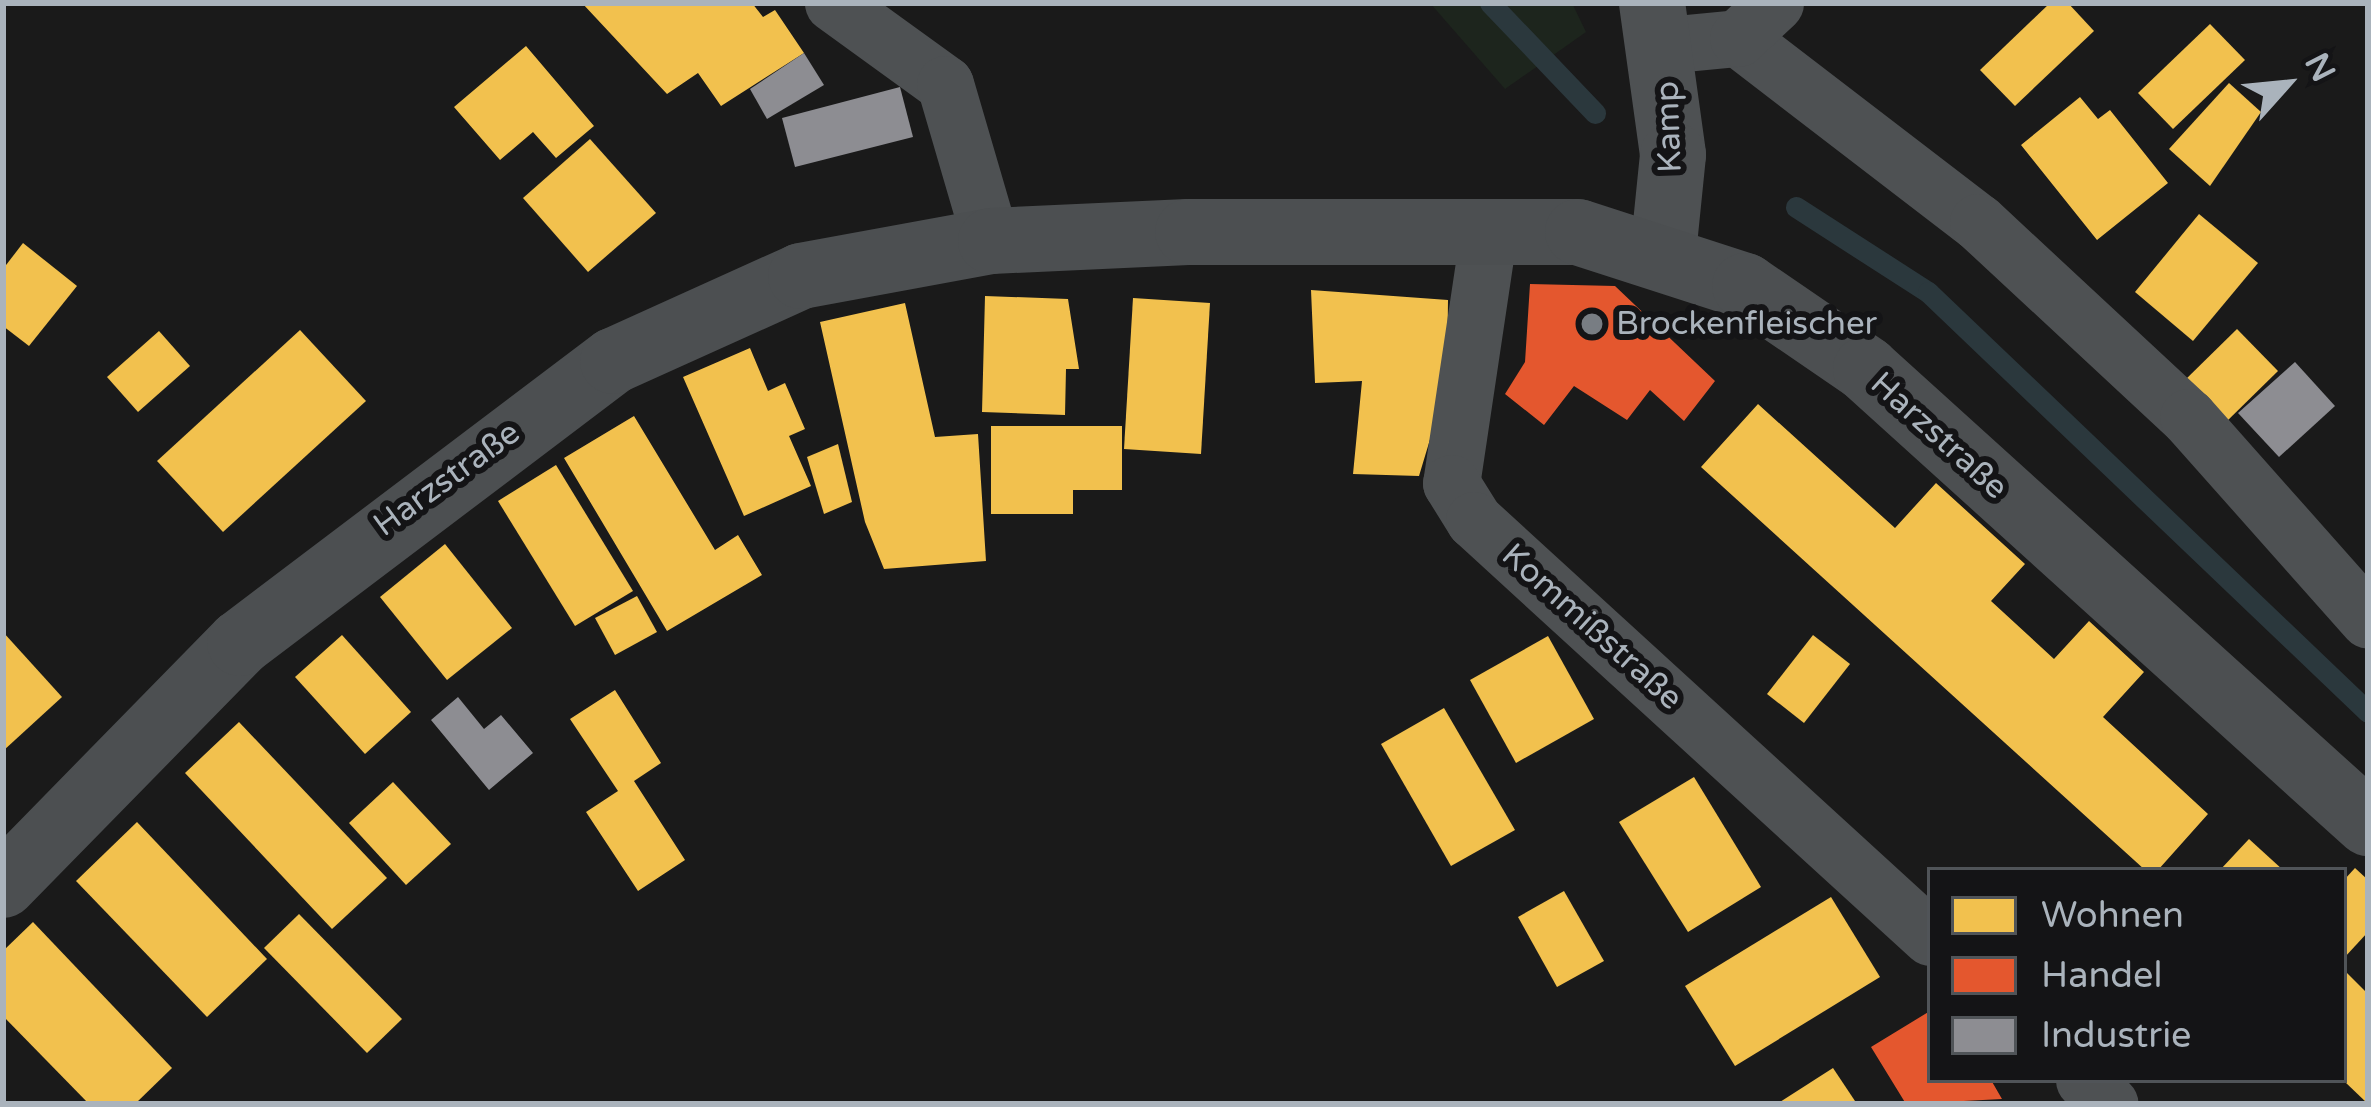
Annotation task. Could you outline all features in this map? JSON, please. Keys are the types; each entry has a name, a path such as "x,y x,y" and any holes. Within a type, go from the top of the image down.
{"main road":[{"name":"Harzstraße","path":"3,885 240,643 614,361 801,276 991,241 1578,232 1663,254 1745,286 1866,369 2368,823"}],"street":[{"path":"833,3 945,84 991,241"},
{"path":"1659,24 1757,21 2188,417 2368,620"},
{"name":"Kamp","path":"1659,24 1673,155 1663,254"},
{"name":"Kommißstraße","path":"1489,230 1451,483 1474,520 1927,934"},
{"path":"2087,1083 2110,1104"}],"shaded area":[{"path":"1430,3 1572,3 1586,32 1505,89"}],"building: Wohnen":[{"path":"582,3 752,3 763,17 775,10 804,53 721,106 698,73 667,94"},
{"path":"2050,3 2068,3 2094,31 2015,106 1980,70"},
{"path":"2210,24 2245,60 2173,129 2138,93"},
{"path":"526,46 594,126 556,158 533,132 500,160 454,107"},
{"path":"2229,83 2261,112 2210,186 2169,149"},
{"path":"2080,97 2098,119 2110,110 2168,183 2097,240 2021,145"},
{"path":"590,139 656,213 588,272 523,198"},
{"path":"2199,214 2258,263 2193,341 2135,292"},
{"path":"23,243 77,286 29,346 3,326 3,269"},
{"path":"1311,290 1448,300 1447,383 1419,476 1353,474 1362,381 1315,383"},
{"path":"985,296 1068,299 1079,369 1066,369 1065,415 982,412"},
{"path":"1133,298 1210,303 1201,454 1124,449"},
{"path":"905,303 935,437 978,434 986,561 884,569 865,522 820,322"},
{"path":"2237,329 2278,371 2224,424 2183,382"},
{"path":"300,330 366,401 223,532 157,461"},
{"path":"159,331 190,366 138,412 107,377"},
{"path":"750,348 768,391 785,383 805,429 789,436 811,486 744,516 683,377"},
{"path":"1758,404 1895,528 1936,483 2025,564 1991,601 2054,659 2089,621 2144,672 2103,717 2208,814 2161,867 2142,867 1701,467"},
{"path":"634,416 715,550 738,535 762,575 667,631 564,458"},
{"path":"991,426 1122,426 1122,490 1073,490 1073,514 991,514"},
{"path":"838,444 852,502 824,514 807,457"},
{"path":"556,465 633,591 575,626 498,501"},
{"path":"445,544 512,628 447,680 380,597"},
{"path":"637,596 657,632 615,655 595,618"},
{"path":"3,632 62,697 3,751"},
{"path":"342,635 411,712 365,754 295,677"},
{"path":"1813,635 1850,664 1804,723 1767,694"},
{"path":"1548,636 1594,719 1516,763 1470,680"},
{"path":"615,690 661,763 634,781 685,860 638,891 586,812 618,791 570,719"},
{"path":"1444,708 1515,830 1451,866 1381,744"},
{"path":"239,722 387,878 332,929 185,773"},
{"path":"1694,777 1761,887 1688,932 1619,822"},
{"path":"393,782 451,844 406,885 349,823"},
{"path":"137,822 267,959 207,1017 76,881"},
{"path":"2249,839 2280,867 2223,867"},
{"path":"2355,868 2368,880 2368,932 2347,955 2347,877"},
{"path":"1564,891 1604,961 1557,987 1518,917"},
{"path":"1831,897 1880,977 1735,1066 1685,986"},
{"path":"299,914 402,1019 367,1053 264,948"},
{"path":"33,922 172,1068 135,1104 89,1104 3,1016 3,951"},
{"path":"2347,973 2368,994 2368,1104 2346,1083"},
{"path":"1833,1068 1857,1104 1777,1104"}],"building: Handel":[{"name":"Brockenfleischer","path":"1530,284 1615,286 1715,381 1684,421 1650,390 1627,420 1574,386 1544,425 1505,394 1525,362"},
{"path":"1927,1013 1927,1083 1993,1083 2002,1099 1906,1104 1871,1047"}],"building: Industrie":[{"path":"804,53 824,85 767,119 750,89"},
{"path":"900,87 913,137 795,167 782,118"},
{"path":"2295,362 2335,406 2279,457 2238,413"},
{"path":"458,697 484,729 501,715 533,753 489,790 431,720"}],"waterway":[{"path":"1490,3 1595,113"},
{"path":"1796,207 1928,292 2368,712"}],"place":[{"name":"Brockenfleischer","path":"1592,324"}]}
